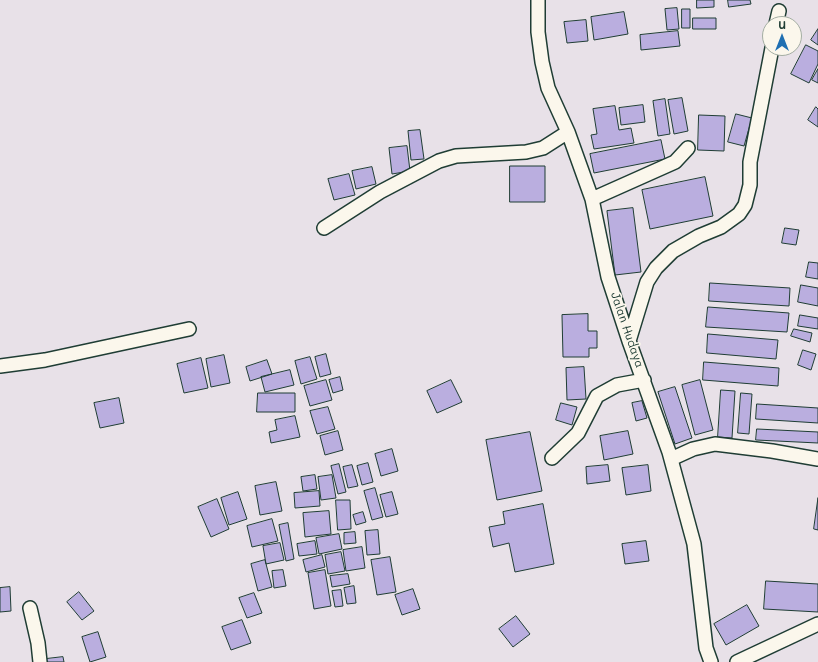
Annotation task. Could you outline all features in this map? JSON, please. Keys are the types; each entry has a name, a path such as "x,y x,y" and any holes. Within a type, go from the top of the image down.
{"street":[{"name":"Jalan Hudaya","path":"538,0 538,32 542,62 548,88 568,132 592,199 608,276 629,341 671,459 694,544 706,648 711,662"},
{"path":"778,16 779,11"},
{"path":"629,341 647,282 656,268 673,251 699,236 721,227 739,214 745,205 750,185 750,162 770,56"},
{"path":"324,228 380,192 439,161 456,156 526,152 543,148 568,132"},
{"path":"592,199 675,162 688,148"},
{"path":"0,366 45,360 190,329"},
{"path":"552,458 578,433 596,396 617,385 644,380"},
{"path":"671,459 693,449 715,444 772,451 818,459"},
{"path":"30,608 38,643 40,662"},
{"path":"737,662 818,624"}],"building":[{"path":"697,0 714,0 714,7 697,8"},
{"path":"728,0 750,0 751,4 729,7"},
{"path":"677,8 679,29 667,30 665,9"},
{"path":"682,9 690,9 690,28 682,28"},
{"path":"624,12 628,34 594,40 591,17"},
{"path":"693,18 716,18 716,29 693,29"},
{"path":"586,20 588,41 567,43 564,22"},
{"path":"818,29 818,45 811,40"},
{"path":"678,31 680,46 641,50 640,35"},
{"path":"806,45 818,51 818,64 809,83 791,74 800,56 802,56"},
{"path":"818,69 818,83 812,80"},
{"path":"682,98 688,131 674,134 668,100"},
{"path":"665,99 670,134 658,136 653,101"},
{"path":"643,105 645,122 621,125 619,108"},
{"path":"615,106 619,130 631,128 634,143 594,149 591,135 597,134 593,109"},
{"path":"816,107 818,109 818,127 808,120"},
{"path":"736,114 752,118 744,146 728,142"},
{"path":"699,115 725,116 724,151 698,150"},
{"path":"420,130 424,159 411,160 408,131"},
{"path":"661,140 665,159 594,173 590,154"},
{"path":"407,146 410,171 392,174 389,148"},
{"path":"510,166 545,166 545,202 510,202"},
{"path":"372,167 376,184 356,189 352,171"},
{"path":"349,174 355,195 334,200 328,179"},
{"path":"705,177 713,216 650,229 642,190"},
{"path":"633,208 641,272 615,275 607,211"},
{"path":"785,228 799,230 796,245 782,243"},
{"path":"809,262 818,263 818,279 806,277"},
{"path":"710,283 790,288 789,306 709,301"},
{"path":"801,285 818,288 818,306 798,302"},
{"path":"708,307 789,313 787,332 706,327"},
{"path":"588,314 588,331 597,331 597,348 589,348 589,357 563,357 562,315"},
{"path":"800,315 818,318 818,329 798,326"},
{"path":"794,329 812,333 810,342 791,336"},
{"path":"708,334 778,340 776,359 707,353"},
{"path":"803,350 816,354 811,370 798,365"},
{"path":"326,354 331,374 320,377 315,357"},
{"path":"224,355 230,383 211,387 206,359"},
{"path":"310,357 317,379 301,384 295,361"},
{"path":"201,358 208,388 184,393 177,364"},
{"path":"267,360 272,374 250,381 246,367"},
{"path":"704,362 779,368 778,386 703,380"},
{"path":"584,367 586,399 567,400 566,368"},
{"path":"290,370 294,385 265,392 261,377"},
{"path":"340,377 343,390 333,393 329,380"},
{"path":"326,380 332,400 310,406 304,386"},
{"path":"451,380 462,402 437,413 427,391"},
{"path":"700,380 713,430 695,435 682,385"},
{"path":"675,387 692,438 675,444 658,392"},
{"path":"721,390 735,391 732,438 718,437"},
{"path":"258,393 295,393 295,412 257,412"},
{"path":"741,393 752,394 749,434 738,433"},
{"path":"119,398 124,423 100,428 94,403"},
{"path":"642,401 647,418 636,421 632,403"},
{"path":"561,403 577,407 572,425 556,420"},
{"path":"757,404 818,408 818,423 756,419"},
{"path":"328,407 335,429 317,434 310,411"},
{"path":"295,416 300,437 271,443 269,432 277,430 275,420"},
{"path":"757,429 818,432 818,443 756,440"},
{"path":"338,431 343,450 325,455 320,436"},
{"path":"628,431 633,454 604,460 600,436"},
{"path":"530,432 542,491 497,500 486,440"},
{"path":"392,449 398,471 381,476 375,454"},
{"path":"368,463 373,482 362,485 357,466"},
{"path":"339,464 346,492 338,494 331,466"},
{"path":"352,465 358,486 348,488 343,467"},
{"path":"608,465 610,481 587,484 586,467"},
{"path":"648,465 651,491 626,495 622,468"},
{"path":"315,475 317,489 303,491 301,477"},
{"path":"332,475 336,498 321,500 318,477"},
{"path":"276,482 282,511 260,515 255,486"},
{"path":"375,488 383,517 372,520 364,491"},
{"path":"319,491 320,506 295,508 294,493"},
{"path":"238,492 247,519 229,525 221,498"},
{"path":"392,492 398,514 386,517 380,495"},
{"path":"818,498 818,530 814,529"},
{"path":"217,499 229,529 211,537 198,507"},
{"path":"336,500 350,500 351,529 338,530"},
{"path":"543,504 554,564 515,572 509,543 493,547 489,527 505,524 503,512"},
{"path":"329,511 331,534 305,537 303,513"},
{"path":"363,512 366,522 356,525 353,515"},
{"path":"272,519 278,541 252,547 247,526"},
{"path":"288,523 294,559 286,561 279,525"},
{"path":"378,530 380,554 367,555 365,531"},
{"path":"355,532 356,543 344,544 344,533"},
{"path":"339,534 342,549 319,554 316,538"},
{"path":"315,541 317,554 299,556 297,544"},
{"path":"646,541 649,561 625,564 622,544"},
{"path":"280,543 284,560 266,564 263,546"},
{"path":"362,547 365,568 346,571 343,550"},
{"path":"341,552 345,571 328,574 325,555"},
{"path":"322,555 325,567 306,572 303,560"},
{"path":"390,557 396,592 377,595 371,560"},
{"path":"265,560 272,587 258,591 251,564"},
{"path":"283,570 286,586 274,588 272,571"},
{"path":"325,570 331,606 314,609 308,573"},
{"path":"348,574 350,584 332,587 330,576"},
{"path":"766,581 818,584 818,612 764,609"},
{"path":"354,586 356,603 347,604 344,588"},
{"path":"10,587 11,611 0,612 0,588"},
{"path":"413,589 420,609 402,615 395,595"},
{"path":"341,590 343,606 335,607 332,591"},
{"path":"79,592 94,611 82,620 67,602"},
{"path":"254,593 262,613 247,618 239,598"},
{"path":"747,605 759,626 726,645 714,624"},
{"path":"516,616 530,634 513,647 499,629"},
{"path":"242,620 251,643 231,650 222,627"},
{"path":"98,632 106,657 90,662 82,637"},
{"path":"63,657 64,662 46,662 46,659"}]}
